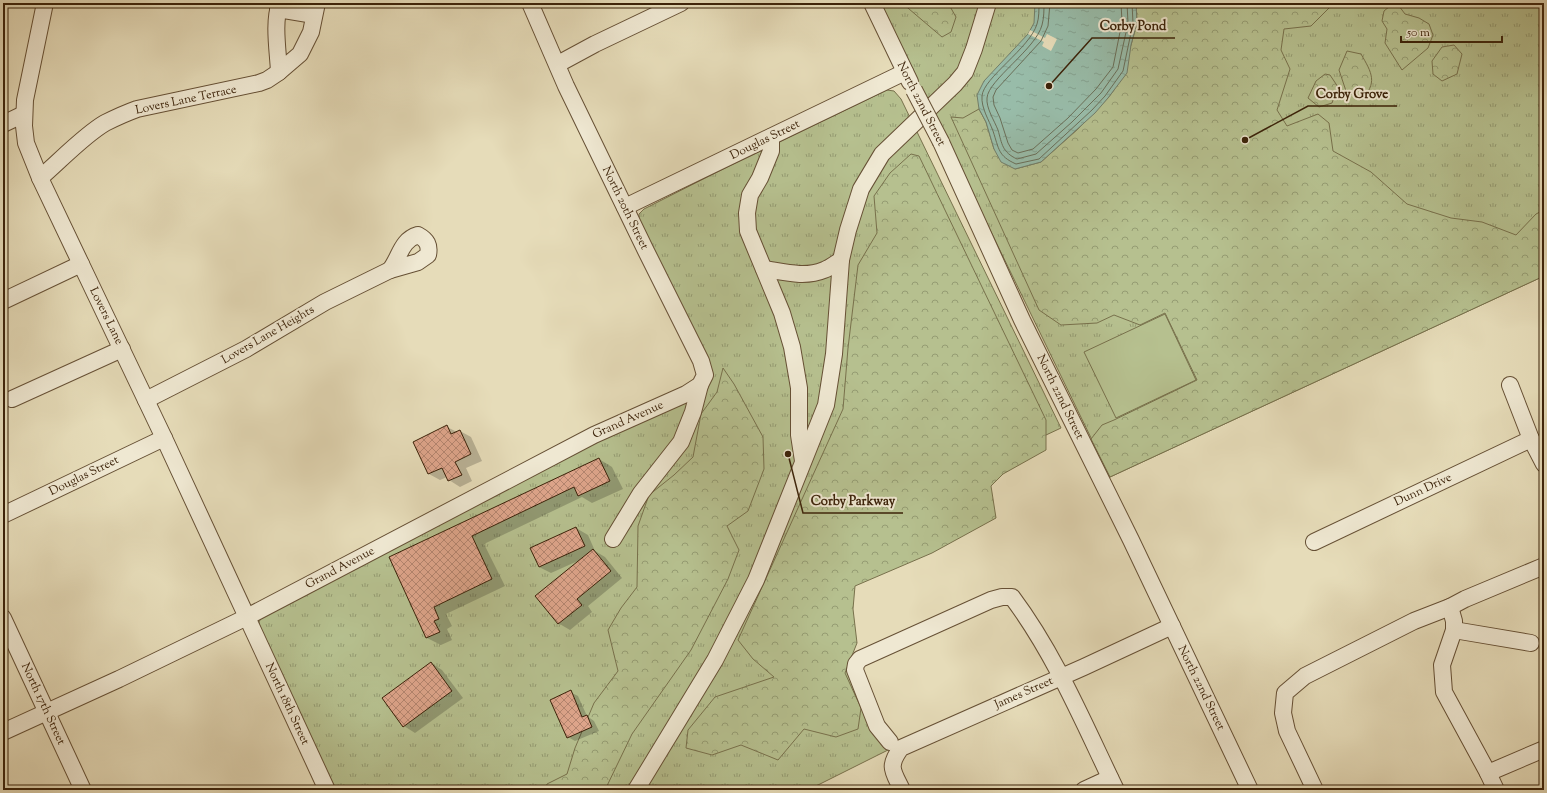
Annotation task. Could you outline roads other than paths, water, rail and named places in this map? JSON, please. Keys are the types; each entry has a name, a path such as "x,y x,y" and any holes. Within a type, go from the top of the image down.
{"street":[{"name":"Lovers Lane","path":"46,3 29,81 24,114 26,143 40,178 164,438 247,617"},
{"name":"North 20th Street","path":"530,3 558,64 566,86 701,361 705,375 700,385 693,412 681,442 641,493 614,539"},
{"path":"558,64 595,44 681,3"},
{"name":"North 22nd Street","path":"872,3 941,142 1022,320 1172,626 1250,790"},
{"path":"636,790 715,660 753,586 826,405 834,354 841,260 848,230 861,189 882,154 955,84 965,72 974,49 988,3"},
{"name":"Lovers Lane Terrace","path":"40,178 93,132 122,115 137,109 268,80 279,72 300,54 310,32 316,9 279,6 276,22 279,72"},
{"name":"Douglas Street","path":"625,207 905,72"},
{"path":"3,124 24,114"},
{"path":"771,137 771,151 760,178 750,195 747,213 748,231 782,314 792,347 799,388 800,435 804,462"},
{"path":"764,268 791,274 809,274 824,270 841,260"},
{"path":"3,301 81,264"},
{"name":"Lovers Lane Heights","path":"146,400 246,350 325,302 390,270"},
{"path":"12,399 122,349"},
{"name":"Grand Avenue","path":"3,732 247,617 594,435 686,394 700,385"},
{"path":"1510,385 1531,439 1544,464"},
{"name":"Douglas Street","path":"3,515 164,438"},
{"name":"Dunn Drive","path":"1314,542 1531,439"},
{"path":"1315,790 1287,731 1283,713 1285,693 1305,676 1414,621 1450,607 1465,598 1544,566"},
{"path":"890,742 877,726 855,670 856,664 860,659 991,600 1002,597 1012,597 1039,635 1061,676 1113,784 1084,790"},
{"path":"1450,607 1454,621 1454,630 1442,665 1444,692 1496,790"},
{"name":"North 18th Street","path":"247,617 327,790"},
{"name":"North 17th Street","path":"3,618 83,790"},
{"name":"James Street","path":"902,790 892,765 893,759 901,748 1172,626"},
{"path":"1454,630 1531,643"},
{"path":"1488,773 1544,749"}],"water":[{"path":"1035,3 1136,3 1137,23 1131,45 1127,73 1108,98 1095,113 1041,162 1015,169 1001,162 994,149 986,122 979,109 977,95 984,81 1028,34 1034,23"}],"place":[{"name":"Corby Pond","path":"1049,86"},
{"name":"Corby Grove","path":"1245,140"},
{"name":"Corby Parkway","path":"788,454"}]}
